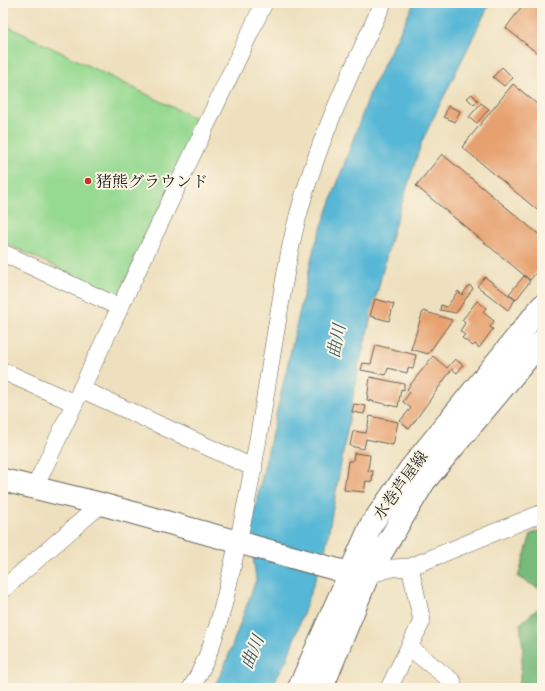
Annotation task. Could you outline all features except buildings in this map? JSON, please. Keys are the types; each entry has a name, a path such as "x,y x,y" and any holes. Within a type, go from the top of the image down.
{"main road":[{"name":"水巻芦屋線","path":"298,688 371,525 410,469 542,306"},
{"name":"水巻芦屋線","path":"322,688 349,572 541,346"},
{"path":"3,480 34,489 101,504 349,572"}],"street":[{"path":"34,489 264,3"},
{"path":"191,688 208,651 242,543 289,253 310,174 341,94 383,3"},
{"path":"3,253 119,308"},
{"path":"520,333 541,346"},
{"path":"3,371 78,396 254,468"},
{"path":"3,589 101,504"},
{"path":"349,572 410,566 542,513"},
{"path":"390,688 422,621 410,566"},
{"path":"410,648 453,682"}],"green space":[{"name":"猪熊グラウンド","path":"3,24 201,121 118,296 3,242"},
{"path":"542,530 542,590 518,577 531,534"},
{"path":"542,605 542,688 519,688 523,648 520,624"}],"water":[{"name":"曲川","path":"414,3 490,3 422,141 392,234 359,365 325,552 287,659 271,688 213,688 224,668 256,580 250,530 314,248 371,90"}],"place":[{"name":"猪熊グラウンド","path":"88,181"}]}
